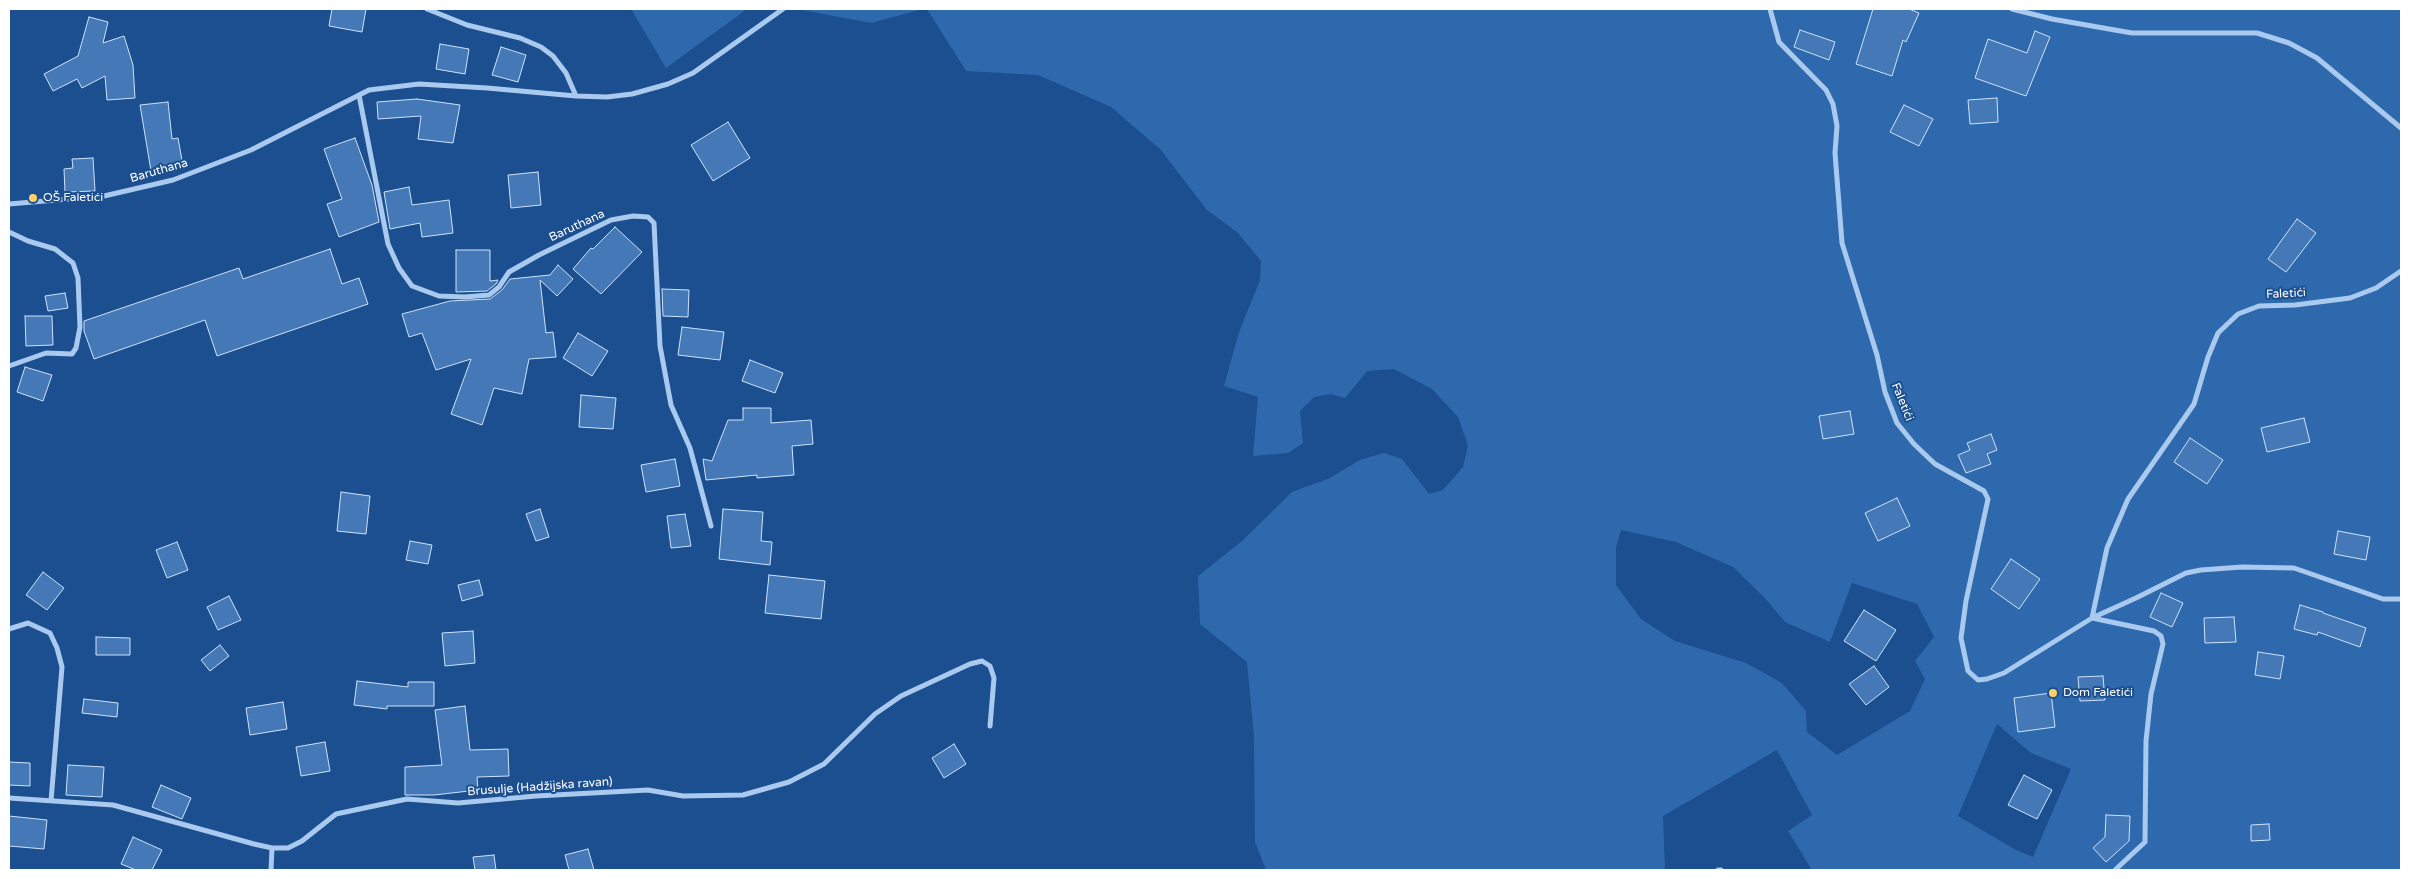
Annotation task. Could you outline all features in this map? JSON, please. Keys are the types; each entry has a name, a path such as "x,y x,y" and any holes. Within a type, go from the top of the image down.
{"street":[{"path":"428,9 468,25 520,38 541,47 554,56 566,73 576,96"},
{"name":"Baruthana","path":"9,204 104,196 173,180 251,150 368,90 419,84 576,96 608,97 632,94 668,84 693,72 783,9"},
{"name":"Faletići","path":"1770,9 1779,42 1826,90 1833,104 1838,126 1835,153 1842,243 1877,355 1885,392 1897,423 1914,444 1935,464 1984,491 1988,499 1966,601 1961,638 1968,672 1978,680 2004,673 2092,618 2186,573 2242,567 2294,568 2383,599 2401,599"},
{"path":"2012,9 2052,20 2132,33 2256,33 2289,43 2316,58 2401,128"},
{"name":"Baruthana","path":"359,95 388,244 399,268 412,286 439,296 465,297 490,295 499,287 509,272 539,255 611,220 633,216 648,217 654,223 660,346 671,405 690,448 712,526"},
{"path":"9,232 28,241 55,249 73,263 78,278 80,327 76,348 72,354 46,353 9,366"},
{"name":"Faletići","path":"2092,618 2107,548 2125,507 2194,404 2208,357 2218,333 2238,314 2259,306 2295,305 2350,298 2376,288 2401,271"},
{"path":"2092,618 2154,631 2161,636 2163,644 2151,694 2146,741 2145,842 2115,870"},
{"path":"9,629 28,623 50,633 62,666 51,801"},
{"name":"Brusulje (Hadžijska ravan)","path":"9,798 113,805 272,848 288,848 302,841 336,814 407,799 458,803 630,790 648,790 683,796 743,795 789,782 824,764 875,714 901,696 970,664 982,661 990,666 994,678 990,726"},
{"path":"271,870 272,848"}],"shaded area":[{"path":"631,9 747,9 666,68"},
{"path":"797,9 923,9 871,23"},
{"path":"927,9 2401,9 2401,870 1812,870 1788,831 1812,815 1777,750 1663,816 1665,870 1266,870 1255,842 1254,736 1247,662 1200,624 1198,576 1242,541 1292,492 1328,479 1360,460 1384,453 1402,459 1429,494 1443,490 1463,467 1468,445 1458,417 1432,389 1394,369 1367,371 1345,398 1331,394 1314,397 1300,411 1303,443 1288,453 1253,456 1258,397 1224,386 1239,332 1260,280 1261,261 1237,232 1207,210 1160,149 1111,107 1038,75 966,71","holes":["1621,530 1676,542 1733,567 1764,597 1785,622 1830,642 1852,583 1917,604 1934,637 1915,661 1925,679 1910,711 1837,755 1807,732 1806,711 1782,683 1746,663 1675,641 1641,619 1616,585 1616,548","1997,724 2031,753 2071,769 2033,857 2016,850 1958,816"]}],"building":[{"path":"332,9 366,9 362,32 329,26"},
{"path":"1873,9 1909,9 1919,13 1906,42 1903,40 1892,76 1856,64"},
{"path":"89,17 108,22 103,43 124,36 133,65 135,98 107,100 105,76 82,88 77,79 53,91 44,74 78,56"},
{"path":"1800,30 1835,42 1829,60 1794,47"},
{"path":"2035,31 2050,37 2026,96 1975,78 1988,39 2027,53"},
{"path":"440,44 469,49 465,74 436,69"},
{"path":"501,47 526,55 518,82 492,75"},
{"path":"1997,98 1998,122 1970,124 1968,100"},
{"path":"417,99 460,105 453,143 418,139 421,116 378,119 377,102"},
{"path":"168,102 172,139 178,138 183,166 151,171 140,105"},
{"path":"1904,105 1933,119 1919,146 1890,132"},
{"path":"728,122 750,158 713,181 691,145"},
{"path":"355,138 372,185 379,222 339,237 327,204 342,199 324,149"},
{"path":"93,158 95,191 65,192 64,169 73,168 72,159"},
{"path":"538,172 541,205 511,208 508,175"},
{"path":"409,187 412,205 449,200 453,233 422,237 420,223 390,229 384,192"},
{"path":"2297,219 2316,233 2286,272 2268,259"},
{"path":"615,227 642,252 601,294 573,269 591,248 593,249"},
{"path":"330,249 342,284 359,278 368,304 217,356 205,320 94,359 84,331 84,321 239,268 243,279"},
{"path":"456,250 490,250 490,281 498,280 496,284 487,291 456,292"},
{"path":"558,265 573,279 557,296 540,280 546,333 553,332 556,357 529,359 522,394 494,388 482,425 451,414 471,359 436,370 422,333 409,337 402,314 450,301 490,299 502,290 510,279 550,275"},
{"path":"662,289 689,290 688,317 663,316"},
{"path":"65,293 68,308 48,311 45,296"},
{"path":"25,316 52,316 53,345 26,346"},
{"path":"682,327 724,332 720,360 678,355"},
{"path":"578,333 608,351 592,376 563,358"},
{"path":"750,360 783,373 775,393 742,381"},
{"path":"25,367 52,375 43,401 17,392"},
{"path":"581,395 616,398 613,429 579,427"},
{"path":"743,408 771,408 771,423 811,420 813,444 792,446 794,475 757,478 757,475 706,480 703,459 712,461 728,420 743,420"},
{"path":"1850,411 1854,434 1823,439 1819,416"},
{"path":"2304,418 2310,442 2267,452 2261,428"},
{"path":"1991,434 1997,450 1987,454 1991,464 1966,473 1958,455 1970,450 1967,443"},
{"path":"2190,438 2223,460 2207,484 2174,462"},
{"path":"675,459 680,486 646,492 641,465"},
{"path":"341,492 370,496 366,534 337,531"},
{"path":"1897,498 1910,526 1878,541 1865,513"},
{"path":"540,509 549,537 536,541 526,514"},
{"path":"723,509 763,512 761,541 772,542 770,565 719,559"},
{"path":"685,514 691,546 671,548 667,516"},
{"path":"2338,531 2370,537 2366,560 2334,554"},
{"path":"410,541 432,545 428,564 406,560"},
{"path":"177,542 188,570 167,578 156,550"},
{"path":"2011,559 2040,579 2019,609 1991,589"},
{"path":"43,572 64,588 47,610 26,595"},
{"path":"769,575 825,581 821,619 765,613"},
{"path":"479,580 483,595 462,601 458,585"},
{"path":"2161,593 2183,603 2172,627 2150,617"},
{"path":"229,596 241,620 218,630 207,607"},
{"path":"2300,605 2366,628 2360,647 2318,632 2317,635 2294,629"},
{"path":"1864,610 1896,630 1876,661 1844,641"},
{"path":"2234,617 2236,642 2205,643 2204,618"},
{"path":"473,631 475,663 445,666 442,633"},
{"path":"96,637 130,638 130,655 96,655"},
{"path":"220,645 229,656 210,671 201,660"},
{"path":"2258,652 2284,656 2280,679 2255,675"},
{"path":"1874,666 1889,687 1866,705 1849,684"},
{"path":"2103,676 2105,700 2080,701 2078,677"},
{"path":"357,681 408,687 408,682 434,682 434,706 387,706 387,709 354,705"},
{"path":"2051,693 2055,727 2018,732 2014,698"},
{"path":"84,699 118,703 117,717 82,713"},
{"path":"283,702 287,729 250,735 246,708"},
{"path":"465,706 470,750 508,749 509,776 477,777 478,790 434,795 405,795 405,767 442,765 435,710"},
{"path":"325,742 330,771 301,776 296,747"},
{"path":"954,744 966,764 944,778 932,758"},
{"path":"9,762 30,763 30,786 9,785"},
{"path":"68,765 104,767 102,797 66,795"},
{"path":"2024,775 2052,790 2037,819 2008,805"},
{"path":"161,785 191,798 182,819 152,807"},
{"path":"2106,815 2130,816 2129,841 2106,862 2093,848 2105,837"},
{"path":"9,816 47,820 44,849 9,846"},
{"path":"2269,824 2270,840 2251,841 2251,825"},
{"path":"133,837 162,850 152,870 136,870 121,864"},
{"path":"588,849 594,870 569,870 565,855"},
{"path":"494,855 496,870 475,870 473,857"}],"place":[{"name":"OŠ Faletići","path":"33,198"},
{"name":"Dom Faletići","path":"2053,693"}]}
